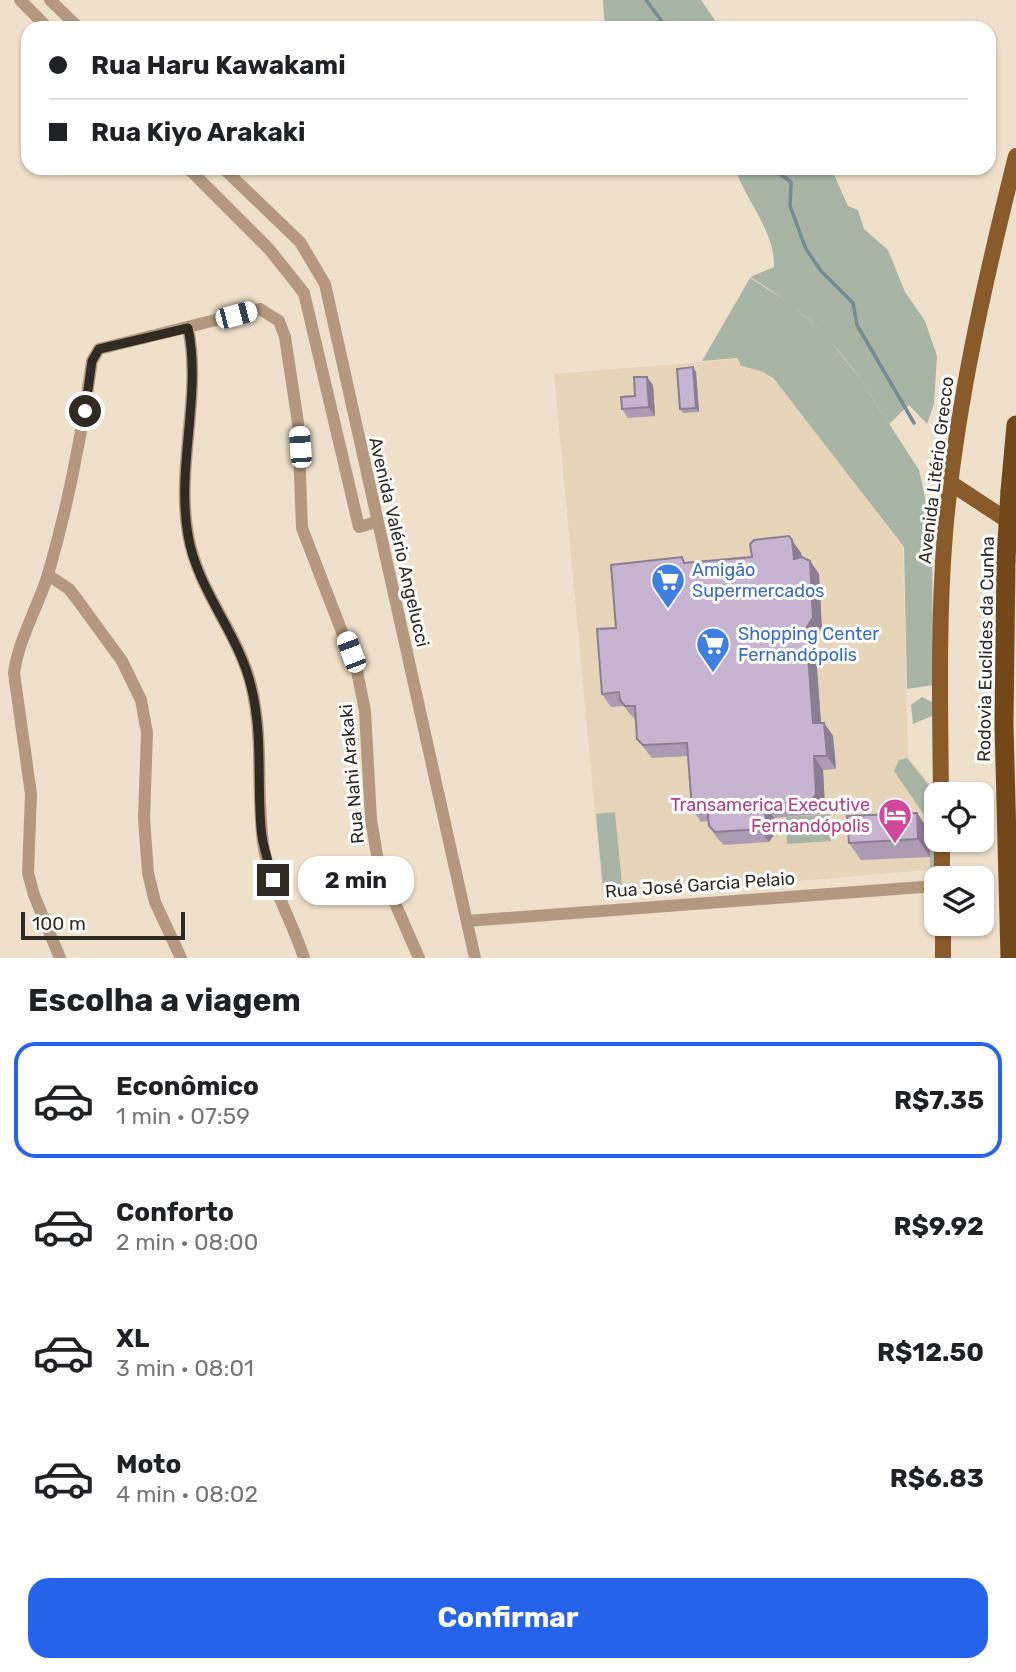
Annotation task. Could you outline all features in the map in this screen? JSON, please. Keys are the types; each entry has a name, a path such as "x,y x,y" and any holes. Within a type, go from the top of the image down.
{"highway":[{"name":"Rodovia Euclides da Cunha","path":"1010,958 1004,725 1006,560 1016,425"}],"main road":[{"name":"Avenida Litério Grecco","path":"941,782 942,588 952,484 971,354 1016,156"},
{"path":"952,484 1016,526"},
{"path":"943,936 943,958"}],"street":[{"path":"20,0 41,21"},
{"path":"50,0 72,21"},
{"name":"Avenida Valério Angelucci","path":"195,175 269,249 304,293 359,527 376,522"},
{"name":"Avenida Valério Angelucci","path":"230,175 300,242 324,284 475,958"},
{"name":"Rua Nahi Arakaki","path":"188,328 260,309 279,321 285,337 298,423 302,528 360,680 365,711 371,820 377,855 383,877 419,958"},
{"path":"60,958 34,895 28,873 31,794 14,686 16,658 48,575 75,471 92,361 99,349 188,328 191,365 184,477 188,534 198,573 251,686 260,737 259,794 263,844 273,880 304,958"},
{"path":"48,575 69,589 79,602 122,661 141,700 147,733 144,818 150,884 181,958"},
{"name":"Rua José Garcia Pelaio","path":"467,921 924,887"}],"shaded area":[{"path":"737,359 741,367 761,371 779,385 903,547 908,757 928,782 924,782 924,852 937,852 937,866 924,866 924,870 603,898 554,374"}],"green space":[{"path":"603,0 701,0 715,21 604,21"},
{"path":"738,175 834,175 848,206 858,210 864,229 888,250 905,292 925,321 937,356 934,404 927,424 909,405 889,424 860,379 830,341 795,308 750,277 774,267 773,254 765,228"},
{"path":"750,278 789,302 826,335 861,380 919,470 932,530 933,685 907,689 904,547 774,379 761,371 741,366 737,358 702,361"},
{"path":"922,697 936,704 934,715 913,724 911,705"},
{"path":"907,758 926,782 924,782 924,815 894,771 899,760"},
{"path":"615,812 623,895 604,897 596,814"},
{"path":"830,814 831,841 787,844 786,817"},
{"path":"930,852 937,852 937,866 930,866"}],"building":[{"path":"693,367 696,408 680,409 677,369"},
{"path":"634,377 647,377 649,407 622,409 621,397 635,396"},
{"name":"Shopping Center Fernandópolis","path":"789,536 794,559 802,557 810,561 813,618 806,628 813,723 824,723 827,756 814,756 816,794 811,801 765,805 766,820 760,829 715,832 709,826 707,806 692,809 687,743 643,745 637,739 635,706 625,706 620,700 619,692 602,694 597,629 616,628 611,565 682,557 684,563 752,557 750,544 754,540"},
{"path":"917,813 918,839 849,843 847,816"}],"waterway":[{"path":"646,0 662,21"},
{"path":"782,175 791,182 790,206 806,249 821,271 853,303 857,325 914,423"}],"place":[{"name":"Amigão Supermercados","path":"668,610"},
{"name":"Shopping Center Fernandópolis","path":"713,674"},
{"name":"Transamerica Executive Fernandópolis","path":"895,845"}],"route":[{"path":"85,411 92,361 99,349 188,328 191,365 184,477 188,534 193,560 202,584 247,674 256,705 260,737 261,830 273,880"}]}
